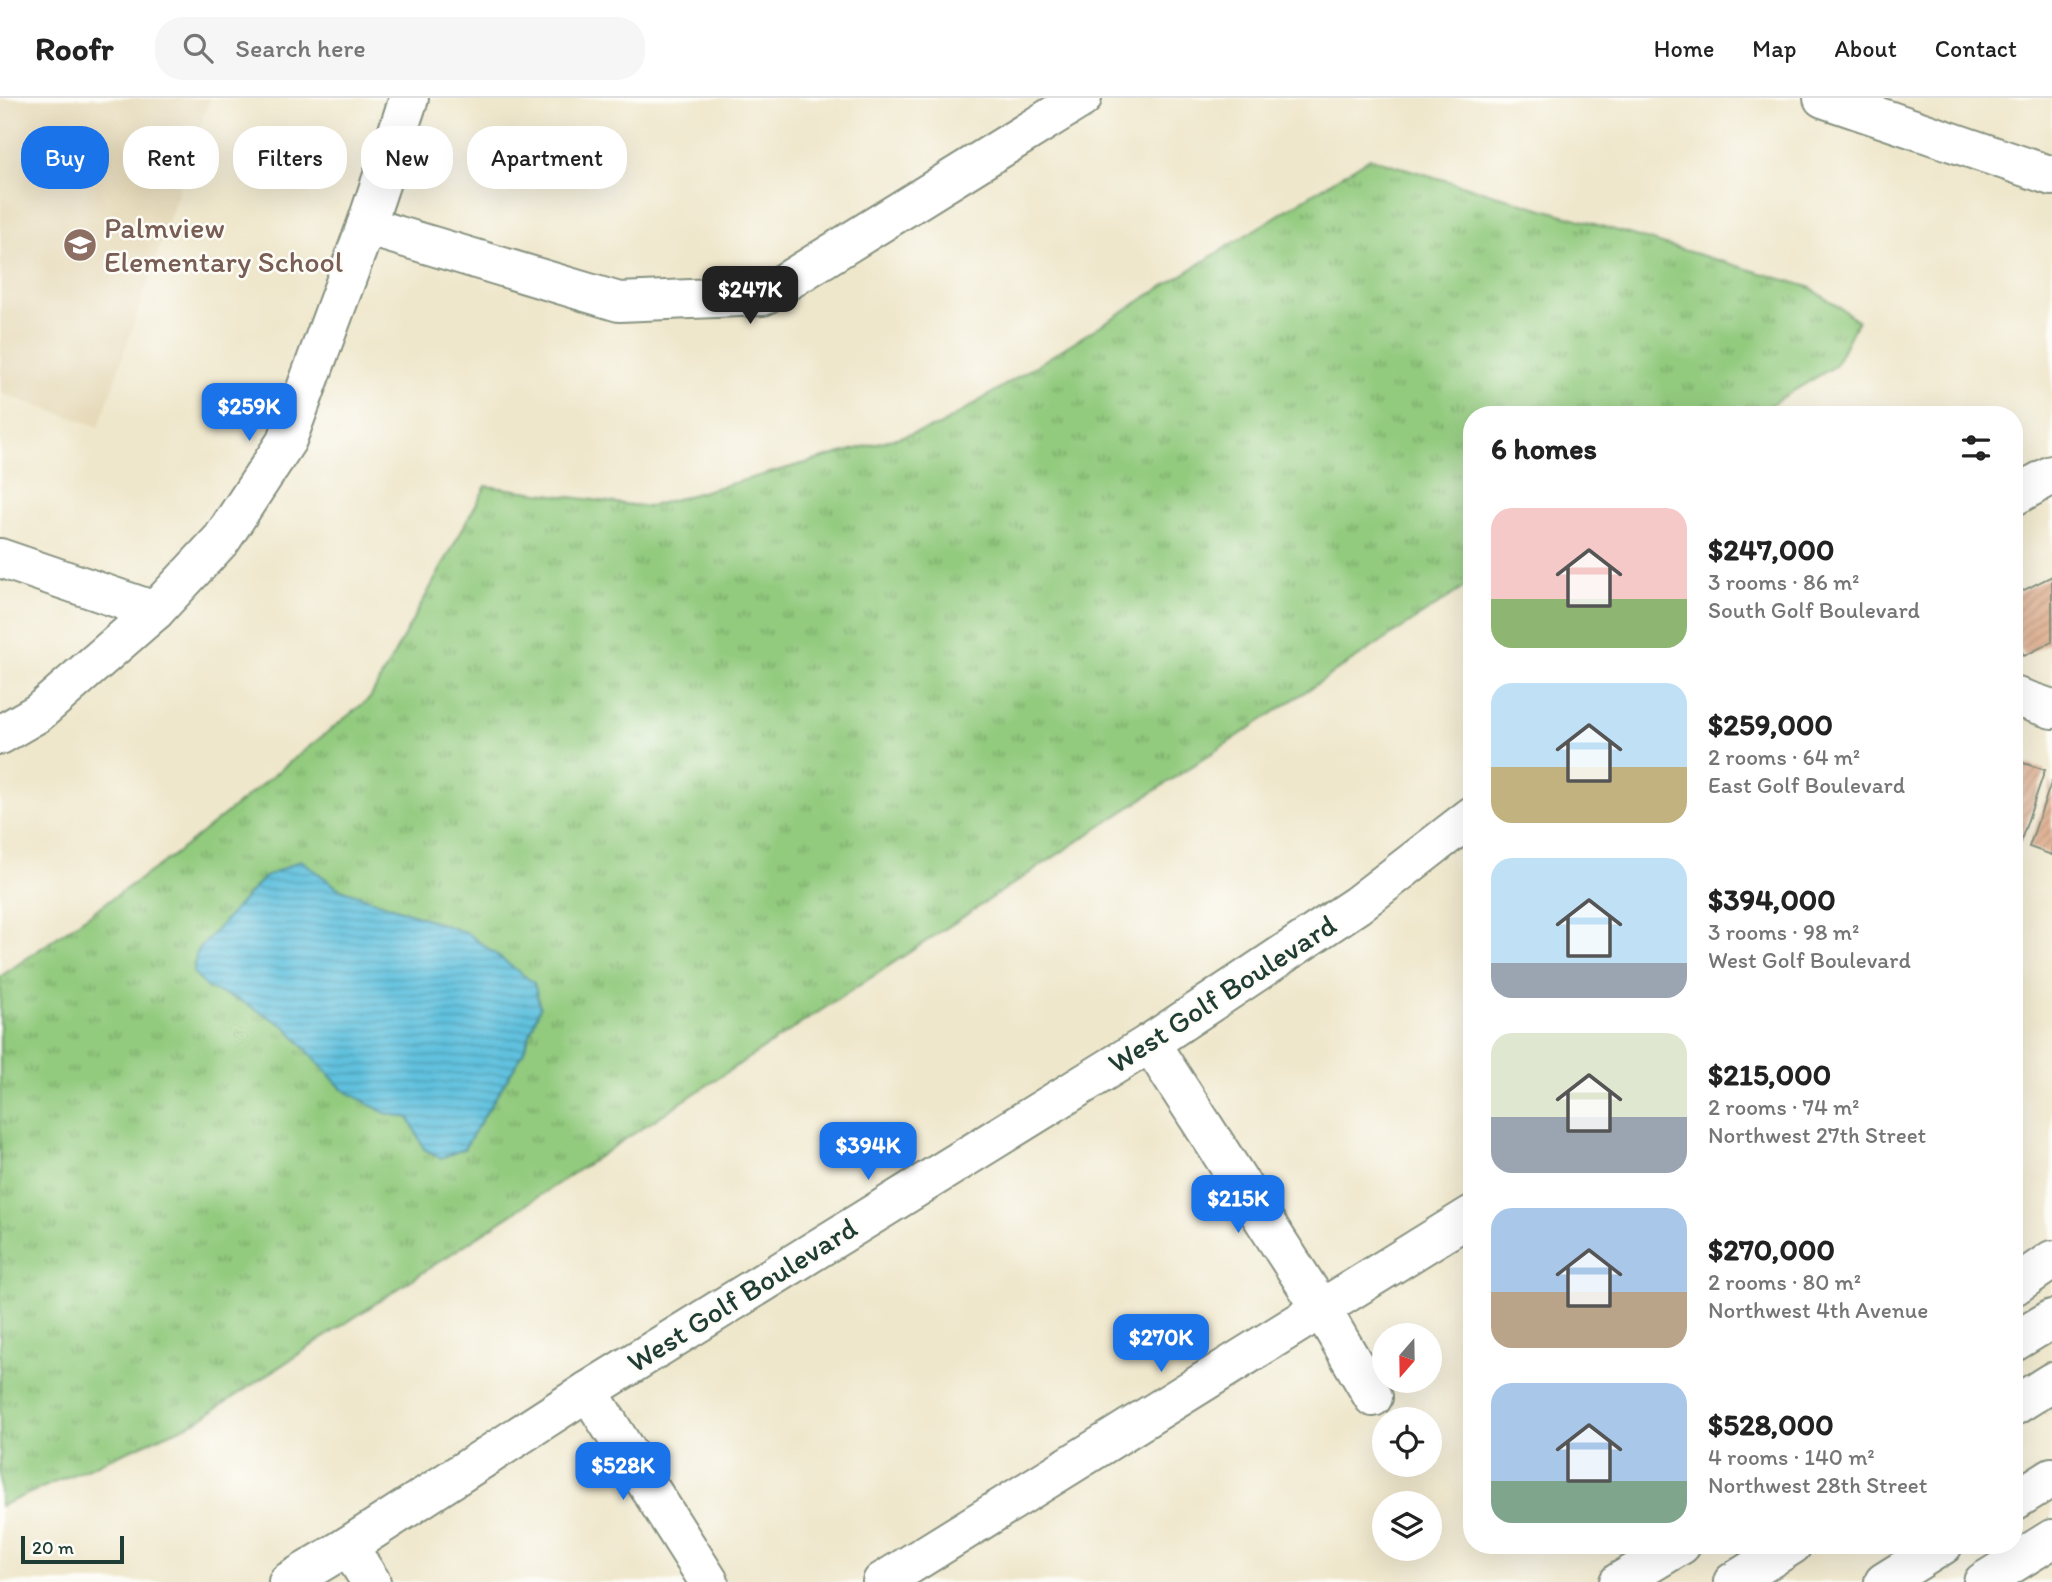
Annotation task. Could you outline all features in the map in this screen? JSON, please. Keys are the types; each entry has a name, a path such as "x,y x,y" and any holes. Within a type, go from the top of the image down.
{"main road":[{"path":"0,735 38,713 155,611 222,539 286,440 366,226 409,98"},
{"path":"366,226 619,302 763,296 1082,98"},
{"path":"1823,98 2052,176"},
{"path":"2023,491 2052,475"},
{"path":"0,558 155,611"},
{"path":"2023,699 2052,709"},
{"name":"West Golf Boulevard","path":"288,1582 588,1391 1150,1043 1357,905 1463,823"},
{"path":"1150,1043 1322,1310 1373,1397"},
{"path":"882,1582 1463,1221"},
{"path":"2023,1280 2052,1260"},
{"path":"2023,1337 2052,1319"},
{"path":"2023,1400 2052,1382"},
{"path":"588,1391 709,1582"},
{"path":"2023,1495 2052,1477"},
{"path":"1983,1582 2052,1539"},
{"path":"348,1546 371,1582"},
{"path":"1604,1582 1640,1554"},
{"path":"1619,1582 1666,1554"},
{"path":"1733,1582 1778,1554"},
{"path":"1884,1582 1929,1554"}],"shaded area":[{"name":"Palmview Elementary School","path":"0,98 210,98 201,126 123,126 123,189 179,189 99,427 0,393"}],"green space":[{"path":"1370,158 1809,287 1858,320 1835,366 1768,406 1463,406 1463,588 197,1421 0,1506 0,977 174,855 370,698 486,486 647,507 939,426"}],"water":[{"path":"301,860 338,888 467,933 534,983 540,1007 523,1053 464,1149 441,1158 424,1149 409,1118 385,1113 342,1089 285,1026 239,1000 207,988 193,972 197,951 263,878"}],"building":[{"path":"2052,576 2052,642 2024,656 2023,654 2023,590"},
{"path":"2023,763 2045,770 2023,834"},
{"path":"2052,780 2052,855 2029,847"}],"place":[{"name":"Palmview Elementary School","path":"80,245"}]}
